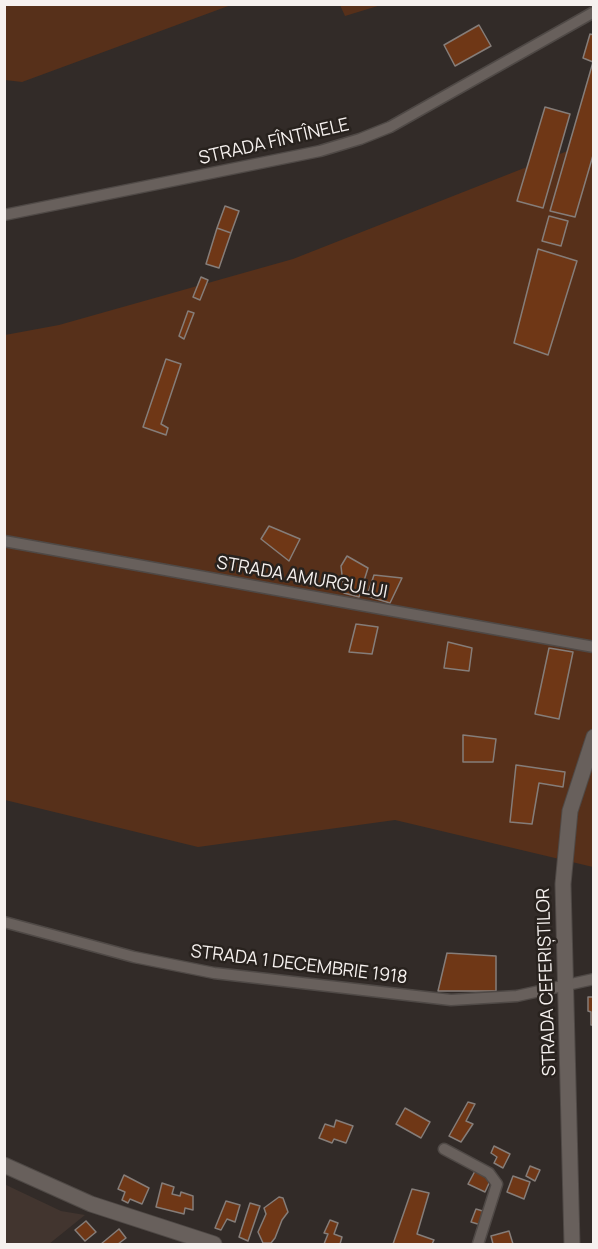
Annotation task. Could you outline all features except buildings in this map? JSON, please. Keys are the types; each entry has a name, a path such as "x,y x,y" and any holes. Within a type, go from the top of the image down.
{"street":[{"name":"STRADA FÎNTÎNELE","path":"4,215 320,151 360,139 390,127 594,12"},
{"name":"STRADA AMURGULUI","path":"4,541 594,647"},
{"name":"STRADA CEFERIȘTILOR","path":"574,1242 563,884 566,845 578,779 594,737"},
{"name":"STRADA 1 DECEMBRIE 1918","path":"4,922 134,957 214,973 451,1000 517,996 594,979"},
{"path":"444,1149 489,1173 497,1184 478,1245"},
{"path":"6,1169 91,1204 214,1245"}],"shaded area":[{"path":"5,4 231,5 22,82 5,80"},
{"path":"340,5 381,5 345,16"},
{"path":"593,141 593,867 395,820 198,847 5,800 5,335 59,325 293,259"},
{"path":"4,1184 61,1211 85,1215 49,1244 5,1244"}]}
